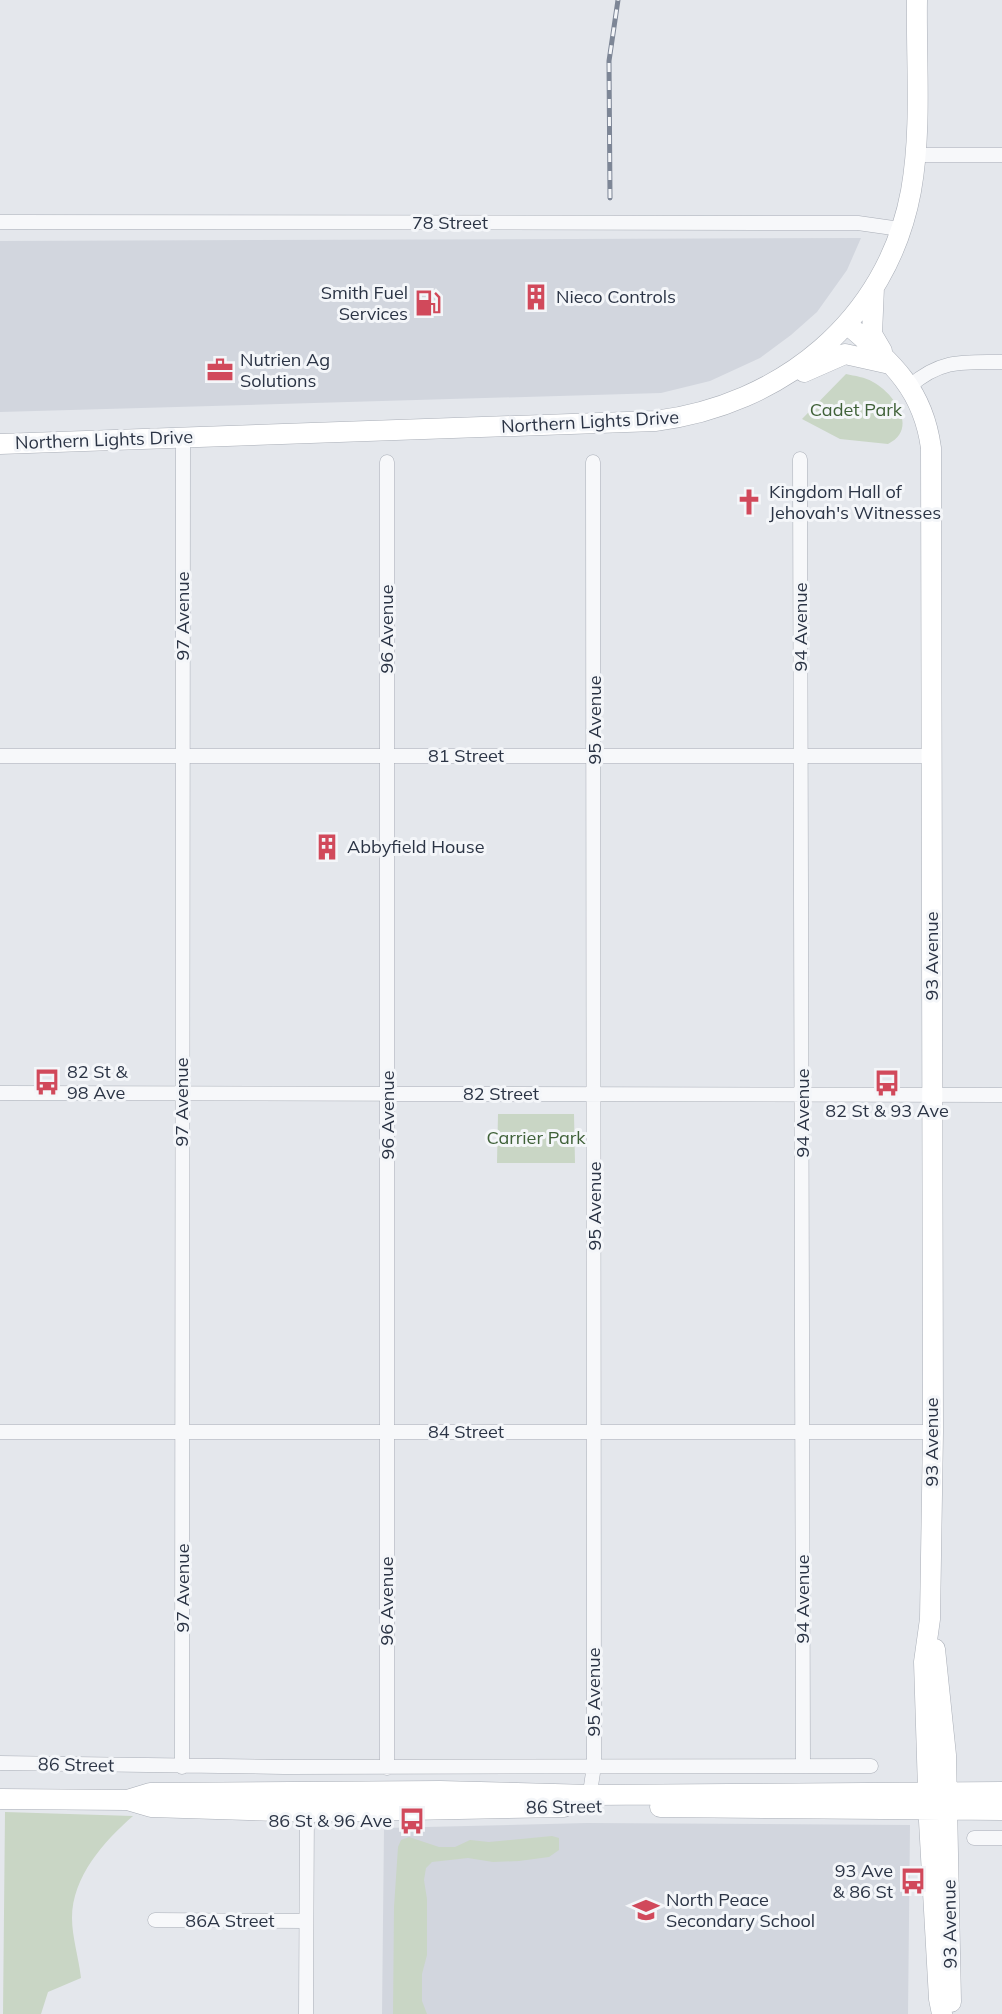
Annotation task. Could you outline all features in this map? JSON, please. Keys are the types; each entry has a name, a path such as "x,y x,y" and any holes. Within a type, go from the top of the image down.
{"main road":[{"name":"Northern Lights Drive","path":"0,444 655,421 722,408 769,387 818,353 847,324 874,286 900,228 909,199 915,155 917,0"},
{"path":"874,286 873,334 893,365"},
{"name":"93 Avenue","path":"847,324 893,365 910,386 925,417 931,448 933,1432 930,1619 944,1731 938,1801 938,1988 942,2014"},
{"path":"769,387 845,354 893,365"},
{"name":"86 Street","path":"0,1799 127,1800 150,1793 307,1790 590,1801 938,1801 1002,1792"},
{"name":"86 Street","path":"127,1800 151,1808 307,1812 590,1801"},
{"name":"93 Avenue","path":"938,1801 951,1955 949,2014"},
{"name":"86 Street","path":"938,1801 1002,1810"}],"street":[{"path":"915,155 1002,155"},
{"name":"78 Street","path":"0,222 858,223 900,228"},
{"path":"910,386 923,375 950,363 1002,362"},
{"name":"97 Avenue","path":"182,1767 183,436"},
{"name":"94 Avenue","path":"800,459 802,1766"},
{"name":"96 Avenue","path":"387,462 387,1768"},
{"name":"95 Avenue","path":"590,1801 594,1766 595,1432 593,462"},
{"name":"81 Street","path":"0,756 932,756"},
{"name":"82 Street","path":"0,1093 1002,1095"},
{"name":"84 Street","path":"0,1432 933,1432"},
{"name":"86 Street","path":"0,1763 387,1768 871,1766"},
{"path":"306,2014 307,1790"},
{"path":"974,1838 1002,1838"},
{"name":"86A Street","path":"155,1920 306,1921"}],"shaded area":[{"path":"861,238 847,270 817,312 791,335 760,358 710,381 661,393 0,412 0,241"},
{"name":"North Peace Secondary School","path":"587,1823 910,1825 908,2014 382,2014 384,1828"}],"green space":[{"name":"Cadet Park","path":"846,374 873,382 889,394 895,402 900,412 902,430 888,444 840,439 802,419"},
{"name":"Carrier Park","path":"498,1114 574,1114 575,1163 497,1163"},
{"path":"5,1812 133,1816 101,1848 77,1888 72,1918 81,1978 48,1992 41,2014 3,2014"},
{"path":"552,1836 559,1838 559,1850 549,1857 493,1862 468,1858 432,1862 426,1868 424,1880 427,1899 427,1955 422,1974 422,2001 427,2014 393,2014 394,1907 398,1847 401,1840 409,1837 439,1847 455,1847 470,1840 489,1842"}],"railway":[{"path":"610,198 609,61 618,0"}],"place":[{"name":"Nieco Controls","path":"536,297"},
{"name":"Smith Fuel Services","path":"428,303"},
{"name":"Nutrien Ag Solutions","path":"220,370"},
{"name":"Kingdom Hall of Jehovah's Witnesses","path":"749,502"},
{"name":"Abbyfield House","path":"327,847"},
{"name":"82 St & 98 Ave","path":"47,1082"},
{"name":"82 St & 93 Ave","path":"887,1083"},
{"name":"86 St & 96 Ave","path":"412,1821"},
{"name":"93 Ave & 86 St","path":"913,1881"},
{"name":"North Peace Secondary School","path":"646,1910"}]}
